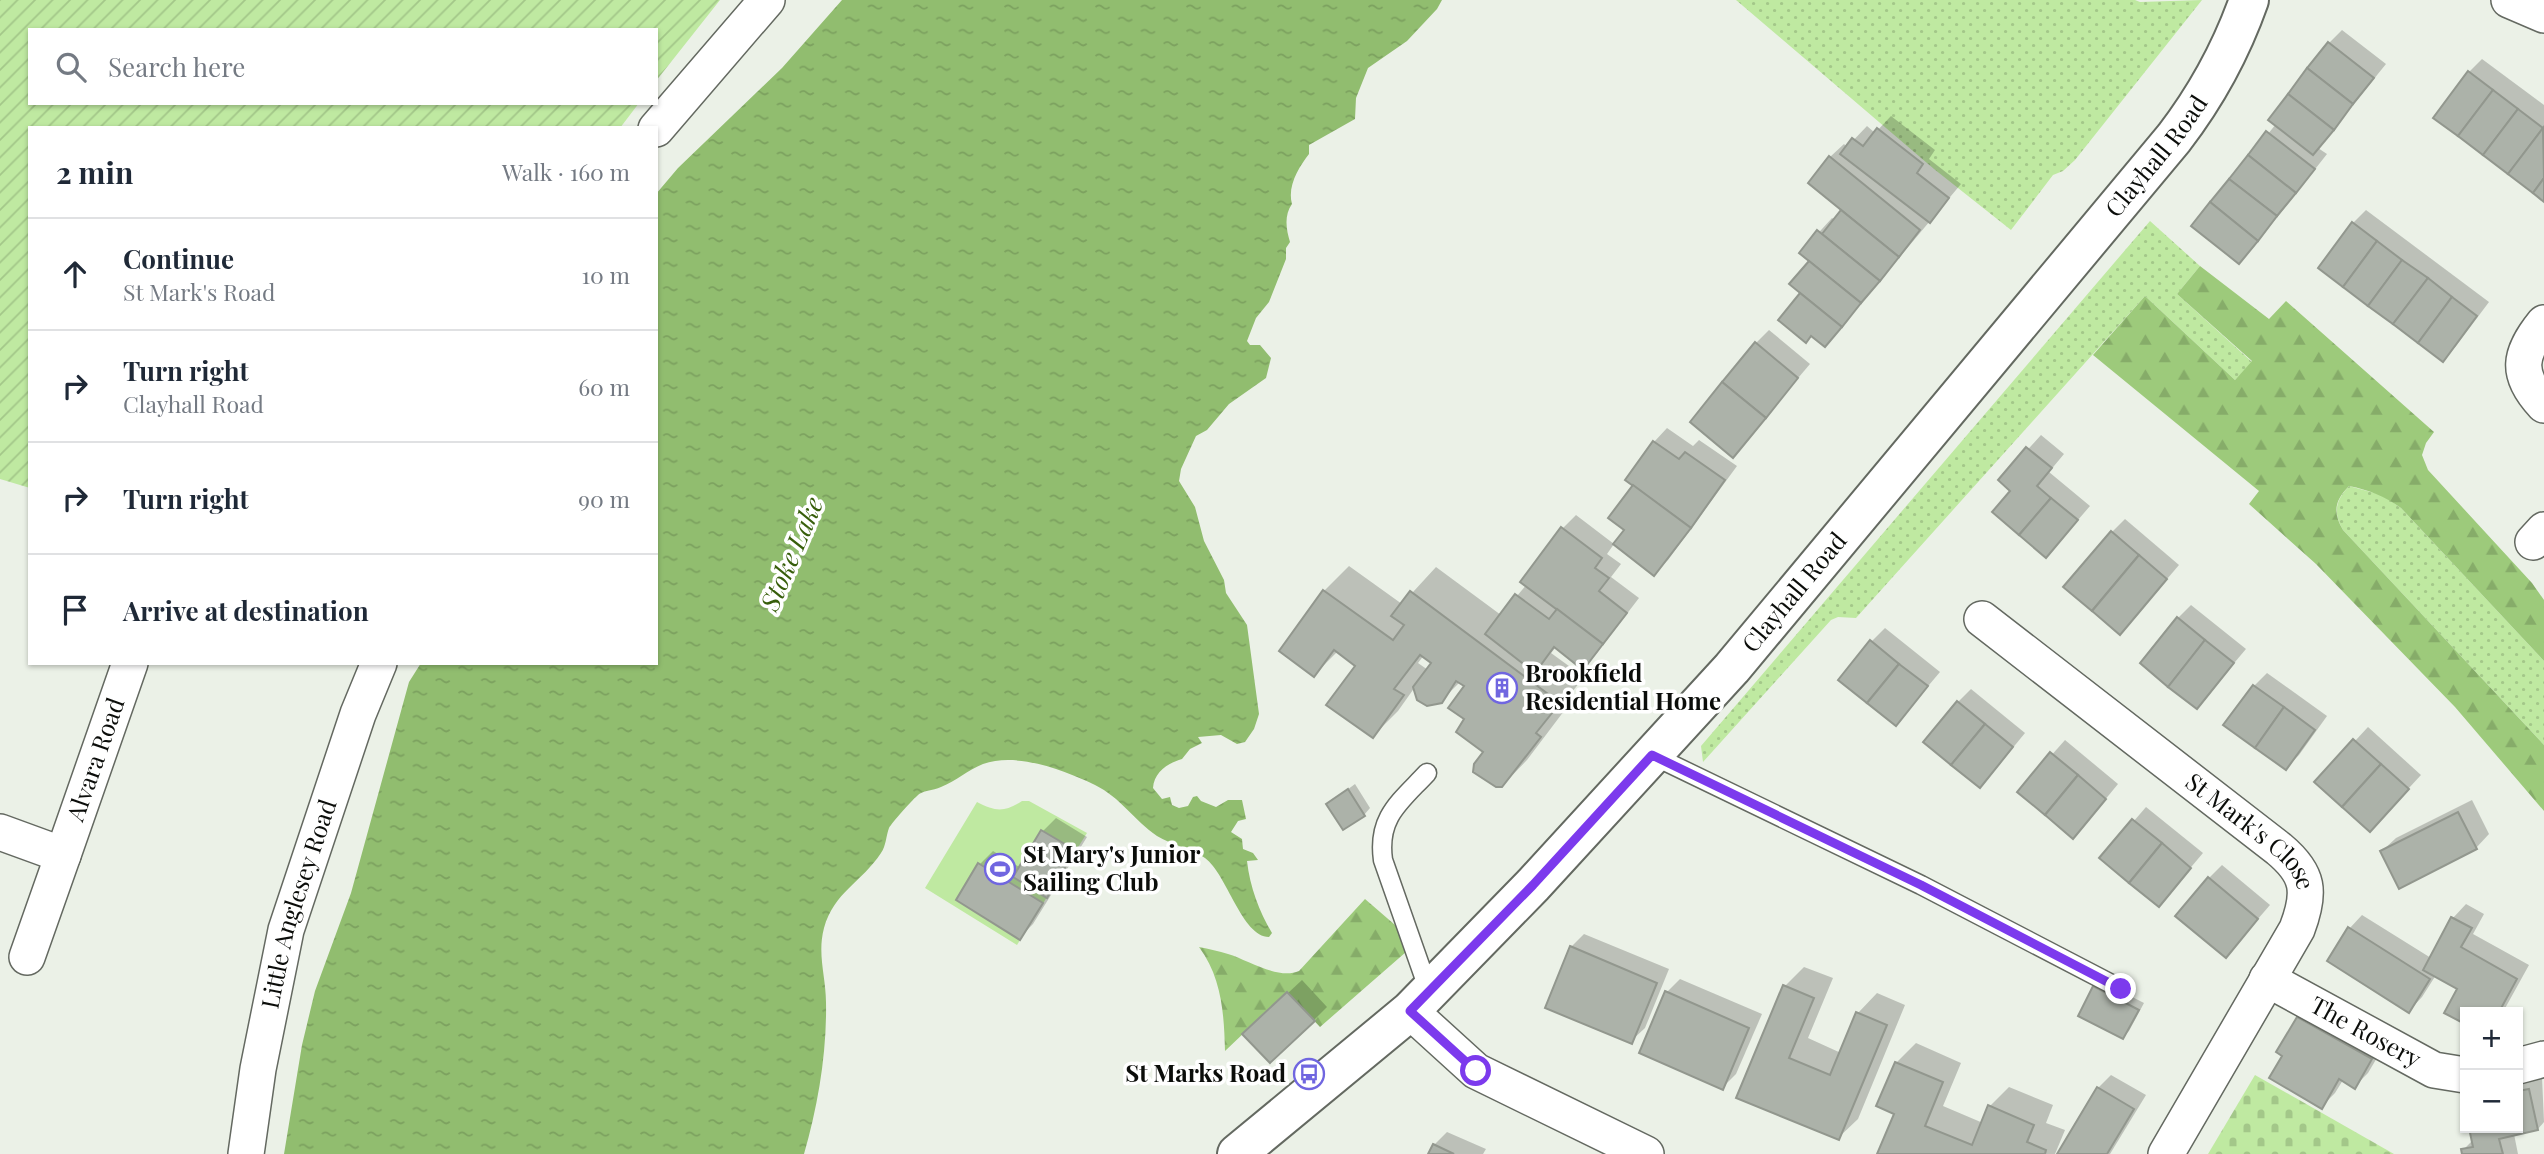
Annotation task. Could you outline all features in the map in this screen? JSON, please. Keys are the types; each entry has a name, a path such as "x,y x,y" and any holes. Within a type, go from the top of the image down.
{"street":[{"path":"658,127 767,0"},
{"name":"Clayhall Road","path":"1237,1154 1419,1001 1533,885 1732,668 2174,138 2214,79 2231,46 2249,0"},
{"path":"2508,0 2544,15"},
{"path":"2544,323 2532,338 2523,363 2524,374 2544,405"},
{"name":"St Mark's Close","path":"1982,619 2278,849 2297,866 2305,881 2306,894 2301,917 2166,1154"},
{"name":"Alvara Road","path":"27,957 129,665"},
{"name":"Little Anglesey Road","path":"246,1154 261,1056 286,930 358,714 378,665"},
{"path":"0,832 64,855"},
{"name":"The Rosery","path":"2267,979 2434,1070 2460,1074"},
{"path":"1419,1001 1476,1071 1646,1154"},
{"path":"2523,1065 2544,1059"}],"lane":[{"path":"1652,755 1921,885 2121,989"},
{"path":"1419,1001 1380,841 1384,825 1392,811 1427,773"}],"green space":[{"path":"0,0 720,0 658,78 658,28 28,28 28,105 637,105 622,126 28,126 28,487 0,479"},
{"path":"1736,0 2202,0 2075,160 2063,171 2053,175 2011,230 1934,169"},
{"path":"2150,221 2200,266 2177,294 2252,362 2235,380 2145,296 1856,618 1838,617 1831,620 1703,762 1701,746"},
{"path":"2200,266 2269,319 2286,301 2434,432 2422,455 2428,470 2532,583 2544,600 2544,661 2401,508 2376,494 2349,486 2340,497 2337,513 2343,530 2544,745 2544,811 2455,707 2316,564 2249,504 2259,491 2093,355 2145,296 2235,380 2252,361 2177,294"},
{"path":"2349,486 2382,495 2401,508 2544,661 2544,745 2343,530 2337,507"},
{"name":"St Mary's Junior Sailing Club","path":"1029,801 1087,833 1017,945 925,888 977,802 1000,809"},
{"path":"1365,899 1414,945 1320,1027 1287,992 1225,1051 1217,984 1199,947 1228,954 1273,971 1299,971"},
{"path":"2255,1075 2394,1154 2208,1154"}],"water":[{"name":"Stoke Lake","path":"842,0 1442,0 1407,41 1368,68 1356,98 1355,119 1309,145 1309,154 1298,171 1291,190 1292,204 1286,222 1290,242 1286,248 1286,259 1269,302 1256,318 1247,341 1250,345 1260,345 1271,358 1266,378 1229,404 1207,430 1196,436 1181,469 1179,481 1195,507 1204,541 1224,580 1226,593 1247,625 1259,714 1254,729 1245,742 1237,744 1221,735 1198,737 1202,743 1190,749 1182,759 1163,769 1156,777 1153,788 1162,799 1170,797 1172,805 1179,808 1188,806 1193,797 1197,796 1201,801 1216,807 1228,800 1242,800 1246,819 1238,821 1231,832 1242,839 1243,849 1253,853 1258,860 1247,861 1248,871 1256,898 1272,933 1269,937 1259,934 1251,927 1213,866 1205,858 1157,836 1104,790 1040,764 996,761 983,764 946,785 917,796 889,828 884,847 874,863 834,905 822,938 826,993 823,1059 804,1154 284,1154 302,1045 315,991 351,893 409,682 420,665 658,665 658,192 678,168 782,68"}],"building":[{"path":"2328,42 2374,78 2353,104 2307,68"},
{"path":"2307,68 2353,104 2334,130 2288,94"},
{"path":"2468,71 2493,90 2458,136 2433,118"},
{"path":"2493,90 2518,109 2483,155 2458,136"},
{"path":"2288,94 2334,130 2313,155 2268,120"},
{"path":"2518,109 2543,128 2508,174 2483,155"},
{"path":"1877,128 1923,164 1917,173 1949,198 1930,223 1840,154 1852,138 1863,146"},
{"path":"2543,128 2544,178 2533,193 2508,174"},
{"path":"2266,131 2315,169 2296,193 2248,155"},
{"path":"2248,155 2296,193 2277,216 2229,179"},
{"path":"1829,156 1920,230 1899,257 1808,183"},
{"path":"2544,178 2544,202 2533,193"},
{"path":"2229,179 2277,216 2258,241 2210,202"},
{"path":"2210,202 2258,241 2239,264 2191,226"},
{"path":"1841,210 1899,257 1880,281 1822,234"},
{"path":"2352,222 2377,241 2343,287 2318,268"},
{"path":"1817,230 1880,281 1861,303 1799,253"},
{"path":"2377,241 2402,260 2368,306 2343,287"},
{"path":"2402,260 2428,278 2393,324 2368,306"},
{"path":"1809,261 1861,303 1842,327 1789,284"},
{"path":"2428,278 2452,297 2418,343 2393,324"},
{"path":"1800,293 1842,327 1825,347 1811,336 1806,343 1778,320"},
{"path":"2452,297 2477,316 2443,362 2418,343"},
{"path":"1755,342 1798,378 1766,418 1722,382"},
{"path":"1722,382 1766,418 1733,458 1690,422"},
{"path":"1653,441 1679,459 1685,452 1725,480 1691,528 1625,480"},
{"path":"2026,447 2052,468 2037,486 2051,498 2019,535 1992,512 2010,491 1998,480"},
{"path":"1633,485 1691,528 1654,576 1613,544 1624,530 1608,518"},
{"path":"2051,498 2078,520 2046,558 2019,535"},
{"path":"1561,527 1602,558 1595,568 1609,578 1599,591 1627,613 1603,644 1520,582"},
{"path":"2111,531 2139,555 2092,611 2063,587"},
{"path":"2139,555 2167,579 2120,635 2092,611"},
{"name":"Brookfield Residential Home","path":"1323,590 1393,640 1404,625 1391,616 1410,591 1560,703 1536,733 1541,737 1502,787 1496,787 1473,772 1474,764 1483,752 1456,732 1464,719 1448,708 1464,686 1456,681 1442,703 1427,706 1417,700 1413,687 1431,663 1420,655 1394,689 1404,695 1373,738 1326,705 1355,666 1334,650 1314,677 1279,651"},
{"path":"1515,594 1549,619 1557,609 1603,644 1583,670 1554,647 1535,673 1485,634"},
{"path":"2177,617 2205,640 2168,687 2140,663"},
{"path":"1870,640 1899,664 1867,703 1838,680"},
{"path":"2205,640 2234,663 2197,709 2168,687"},
{"path":"1899,664 1928,686 1896,726 1867,703"},
{"path":"2253,685 2284,707 2255,748 2223,725"},
{"path":"1957,701 1985,724 1951,765 1923,742"},
{"path":"2284,707 2315,730 2286,770 2255,748"},
{"path":"1985,724 2013,747 1980,788 1951,765"},
{"path":"2353,739 2381,764 2342,807 2314,782"},
{"path":"2050,752 2078,775 2045,815 2017,792"},
{"path":"2381,764 2409,789 2370,832 2342,807"},
{"path":"2078,775 2106,799 2073,839 2045,815"},
{"path":"1348,789 1365,816 1343,830 1326,804"},
{"path":"2458,812 2477,849 2399,889 2380,851"},
{"path":"2132,819 2162,843 2129,883 2099,858"},
{"path":"1041,830 1075,850 1047,898 1013,877"},
{"path":"2162,843 2191,868 2159,907 2129,883"},
{"path":"978,863 1043,903 1020,940 956,900"},
{"path":"2208,877 2258,919 2226,958 2175,916"},
{"path":"2451,917 2472,928 2461,947 2517,979 2502,1007 2460,1007 2460,1021 2444,1013 2457,989 2423,970"},
{"path":"2348,927 2430,979 2409,1013 2327,961"},
{"path":"1570,946 1657,983 1632,1044 1545,1008"},
{"path":"1783,985 1814,998 1789,1058 1830,1075 1856,1012 1887,1025 1839,1140 1736,1098"},
{"path":"2093,986 2139,1010 2123,1039 2078,1016"},
{"path":"1665,991 1749,1028 1723,1090 1639,1053"},
{"path":"1287,992 1315,1021 1270,1063 1242,1034"},
{"path":"2297,1017 2372,1059 2355,1089 2339,1079 2322,1109 2269,1078 2282,1056 2276,1052"},
{"path":"1895,1062 1943,1082 1925,1126 1972,1145 1988,1105 2034,1125 2027,1142 2046,1150 2045,1154 1877,1154 1894,1114 1876,1106"},
{"path":"2097,1087 2134,1109 2107,1154 2057,1154"},
{"path":"2529,1089 2538,1130 2499,1139 2503,1154 2462,1154 2461,1149 2473,1147 2470,1133 2523,1133 2523,1090"},
{"path":"1433,1144 1454,1154 1428,1154"}],"place":[{"name":"Brookfield Residential Home","path":"1502,688"},
{"name":"St Mary's Junior Sailing Club","path":"1000,869"},
{"name":"St Marks Road","path":"1309,1074"}],"route":[{"path":"1476,1071 1410,1011 1533,885 1652,755 1921,885 2121,989"}]}
